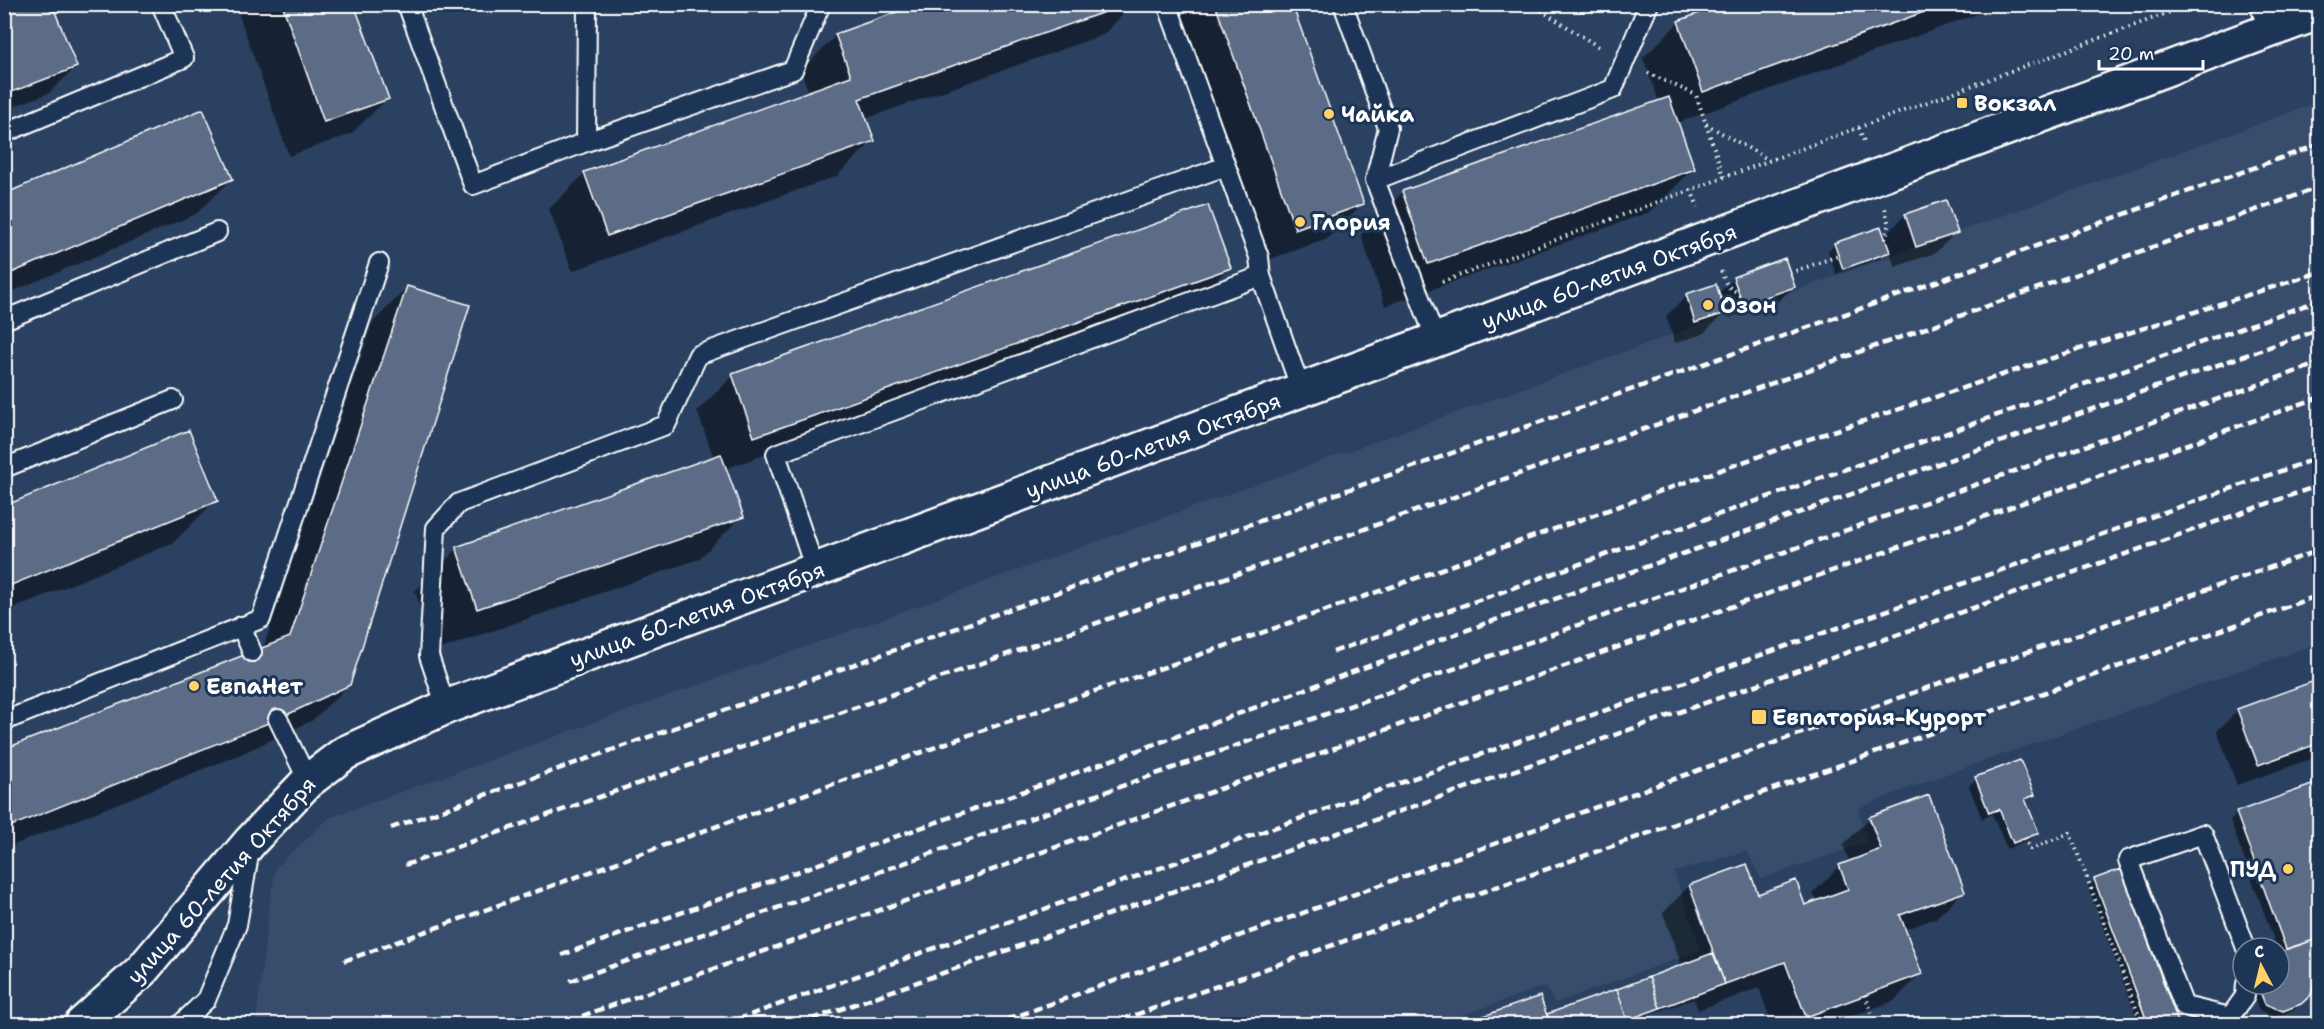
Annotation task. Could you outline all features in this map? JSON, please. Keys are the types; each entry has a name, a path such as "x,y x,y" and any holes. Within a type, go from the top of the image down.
{"street":[{"name":"улица 60-летия Октября","path":"82,1024 142,970 251,841 308,781 345,753 446,707 1436,340 2264,18 2319,12"}],"lane":[{"path":"4,134 184,58 161,4"},
{"path":"407,4 473,185 586,142 794,70 821,4"},
{"path":"586,142 588,4"},
{"path":"1167,4 1259,257 1261,276 1301,390"},
{"path":"1343,4 1388,128 1375,180 1436,340"},
{"path":"1375,180 1613,89 1649,4"},
{"path":"446,707 429,656 436,528 459,503 666,425 698,355 1226,166"},
{"path":"4,320 217,232"},
{"path":"4,721 261,619 379,262"},
{"path":"815,570 776,454 1261,276"},
{"path":"4,468 172,400"},
{"path":"241,626 252,652"},
{"path":"278,719 308,781"},
{"path":"2241,936 2203,834 2128,860 2184,1006 2231,1021 2245,996"},
{"path":"181,1024 206,1000 237,925 251,841"}],"path":[{"path":"1531,4 1624,63 1696,95 1724,177"},
{"path":"1418,291 2192,4"},
{"path":"1706,124 1770,161"},
{"path":"1790,273 1838,256"},
{"path":"2025,838 2030,849 2070,833 2142,1024"},
{"path":"1865,995 1876,1024"},
{"path":"2308,1024 2319,1020"}],"shaded area":[{"path":"2319,102 2319,643 1930,780 1858,808 1867,842 1761,879 1747,851 1674,872 1701,950 1555,1003 1545,986 1437,1024 256,1024 269,906 276,867 329,818"}],"building":[{"path":"4,4 52,4 77,67 4,95"},
{"path":"282,4 354,4 389,99 324,122"},
{"path":"919,4 1127,4 859,99 875,141 607,236 584,172 851,76 835,34"},
{"path":"1215,4 1292,4 1364,204 1295,229"},
{"path":"1724,4 1946,4 1703,92 1678,21"},
{"path":"1669,97 1695,169 1428,264 1402,191"},
{"path":"203,109 233,179 4,276 4,194"},
{"path":"1946,200 1958,233 1916,247 1905,214"},
{"path":"1208,205 1231,268 754,437 732,374"},
{"path":"1881,227 1890,252 1843,269 1834,243"},
{"path":"1785,258 1795,287 1743,305 1733,277"},
{"path":"1716,284 1726,313 1695,323 1686,294"},
{"path":"407,286 470,305 350,685 278,719 4,829 4,749 290,637"},
{"path":"189,430 218,501 4,588 4,506"},
{"path":"721,454 744,517 477,609 456,547"},
{"path":"2320,679 2320,743 2258,765 2237,709"},
{"path":"2020,760 2035,795 2025,799 2039,833 2013,843 1999,809 1989,813 1975,777"},
{"name":"ПУД","path":"2320,782 2320,938 2291,947 2291,936 2281,936 2236,812"},
{"name":"Евпатория-Курорт","path":"1929,795 1965,892 1900,915 1922,974 1806,1017 1785,962 1725,984 1689,885 1747,864 1758,894 1796,880 1805,905 1848,889 1839,865 1881,849 1869,817"},
{"path":"2121,869 2179,1024 2148,1024 2094,879"},
{"path":"2320,938 2320,976 2315,980 2311,995 2301,1004 2283,1011 2265,1004 2262,996 2291,996 2291,948"},
{"path":"1713,953 1725,984 1660,1008 1649,977"},
{"path":"1649,977 1660,1008 1627,1020 1617,989"},
{"path":"1617,989 1627,1020 1615,1024 1550,1024 1547,1014"},
{"path":"1540,996 1550,1024 1461,1024"}],"railway":[{"path":"391,828 2320,144"},
{"path":"405,865 1334,540 2320,187"},
{"path":"344,961 969,735 1791,445 2320,272"},
{"path":"1333,652 2320,300"},
{"path":"562,955 1109,761 1481,625 2320,329"},
{"path":"570,981 2320,363"},
{"path":"582,1016 2320,397"},
{"path":"725,1024 2320,457"},
{"path":"799,1024 2320,485"},
{"path":"995,1024 1979,669 2320,550"},
{"path":"1110,1024 2320,595"}],"place":[{"name":"Вокзал","path":"1962,103"},
{"name":"Чайка","path":"1329,114"},
{"name":"Глория","path":"1300,222"},
{"name":"Озон","path":"1708,305"},
{"name":"ЕвпаНет","path":"194,686"},
{"name":"Евпатория-Курорт","path":"1759,717"},
{"name":"ПУД","path":"2288,869"}]}
